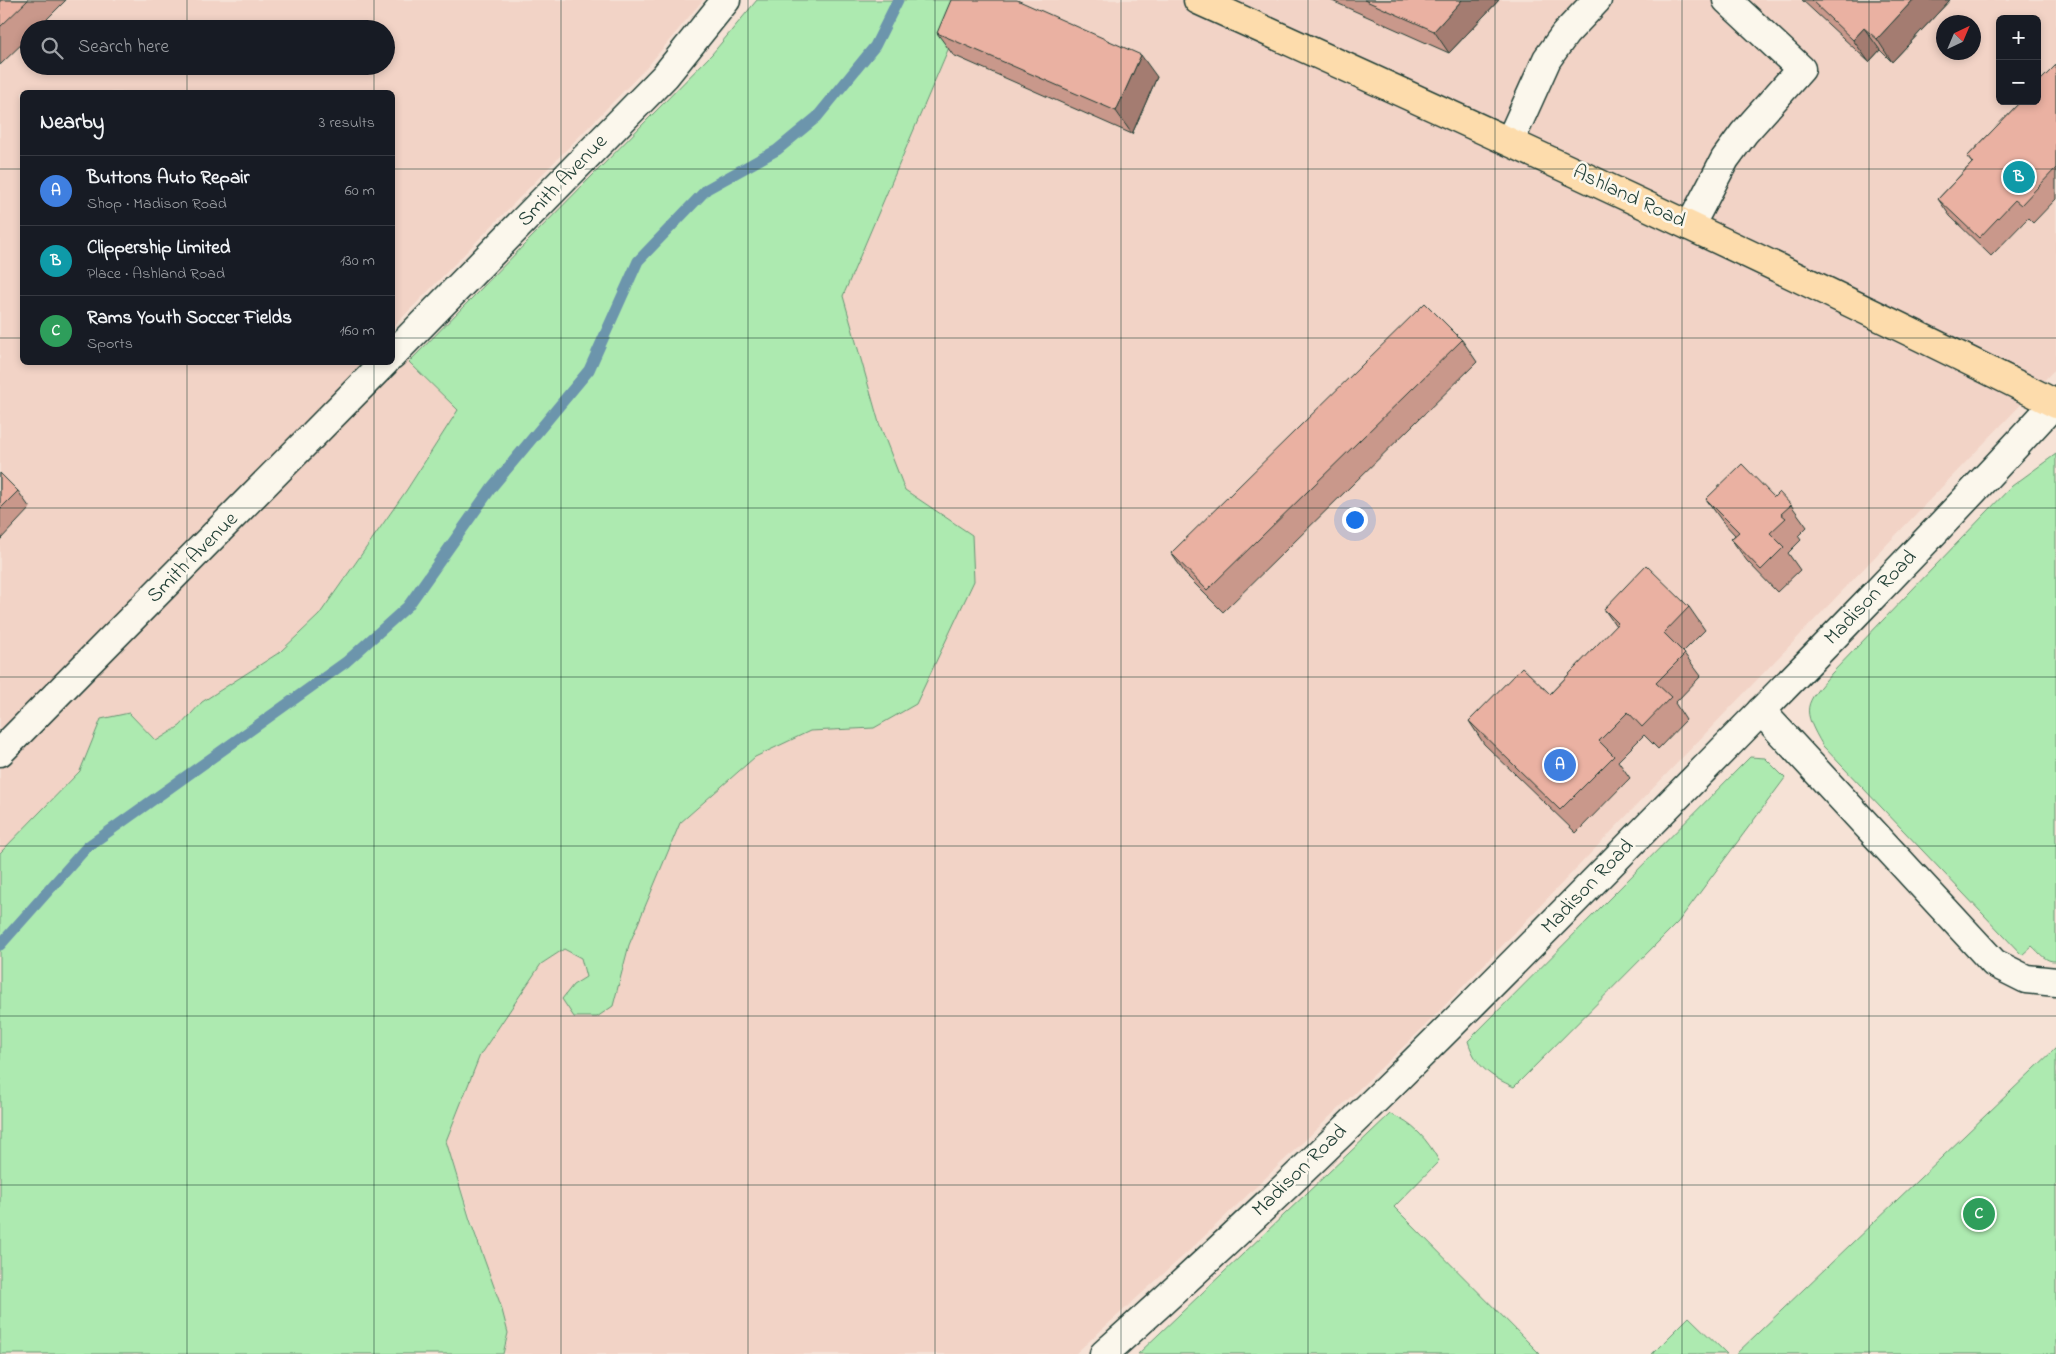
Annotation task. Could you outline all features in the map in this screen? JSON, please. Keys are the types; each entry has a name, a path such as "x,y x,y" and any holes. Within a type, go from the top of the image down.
{"main road":[{"name":"Ashland Road","path":"1198,0 1510,141 1894,322 2056,403"}],"street":[{"name":"Smith Avenue","path":"395,352 666,76 726,0"},
{"path":"1510,141 1547,58 1565,34 1597,0"},
{"path":"1690,226 1725,158 1744,133 1802,69 1728,0"},
{"name":"Smith Avenue","path":"0,752 382,365"},
{"name":"Madison Road","path":"1104,1354 1163,1301 1446,1032 1944,523 2056,403"},
{"path":"1761,711 1994,963 2026,979 2056,982"}],"shaded area":[{"path":"0,0 703,0 648,66 395,325 395,90 20,90 20,365 395,365 395,349 459,410 406,491 319,615 280,652 202,702 180,726 156,741 129,713 101,719 80,771 0,853"},
{"path":"962,0 2056,0 2056,368 1425,1026 1193,1247 1075,1354 506,1354 504,1352 508,1333 446,1141 480,1055 541,964 564,949 581,958 586,977 573,985 613,1006 629,945 680,823 755,757 810,731 874,728 972,535 905,490 879,423 843,296 950,45"}],"green space":[{"path":"757,0 962,0 950,45 843,296 879,423 905,490 972,535 974,581 916,704 874,728 810,731 755,757 680,823 629,945 613,1006 597,1017 574,1017 562,999 573,985 586,977 581,958 564,949 541,964 480,1055 446,1141 470,1220 501,1306 508,1333 503,1354 0,1354 0,853 80,771 101,719 129,713 156,741 180,726 202,702 280,652 319,615 406,491 458,410 409,362 712,54"},
{"path":"2056,454 2056,961 2052,961 2046,959 2032,946 2022,955 1823,746 1811,723 1809,707 1811,700 1832,673 2012,486"},
{"path":"1750,757 1765,758 1785,778 1678,922 1514,1087 1485,1070 1475,1058 1468,1041"},
{"path":"2056,1048 2056,1354 1736,1354"},
{"path":"1390,1114 1413,1127 1430,1146 1439,1161 1394,1207 1540,1354 1138,1354"},
{"path":"1689,1317 1727,1354 1652,1354"}],"building":[{"path":"0,0 28,0 0,27"},
{"path":"951,0 1017,0 1141,55 1116,111 937,33"},
{"path":"1364,0 1462,0 1434,31"},
{"path":"1811,0 1913,0 1877,39 1864,28 1853,40"},
{"path":"2056,65 2056,168 2021,205 2015,200 1979,238 1938,199 1973,162 1967,157 2017,105 2041,105 2041,80"},
{"path":"1425,303 1462,340 1207,590 1171,553"},
{"path":"1742,464 1774,497 1779,492 1791,505 1781,514 1786,518 1770,533 1784,547 1761,570 1731,539 1739,532 1706,499"},
{"path":"0,473 18,491 0,509"},
{"path":"1646,565 1689,607 1664,633 1685,654 1656,683 1671,697 1642,727 1628,712 1599,741 1614,756 1560,810 1469,721 1522,667 1550,694 1618,623 1604,609"}],"waterway":[{"path":"0,945 87,847 346,662 408,606 492,487 589,370 638,261 707,189 777,150 817,117 875,46 898,0"}],"place":[{"name":"Clippership Limited","path":"2019,177"},
{"name":"Buttons Auto Repair","path":"1560,765"},
{"name":"Rams Youth Soccer Fields","path":"1979,1214"}]}
